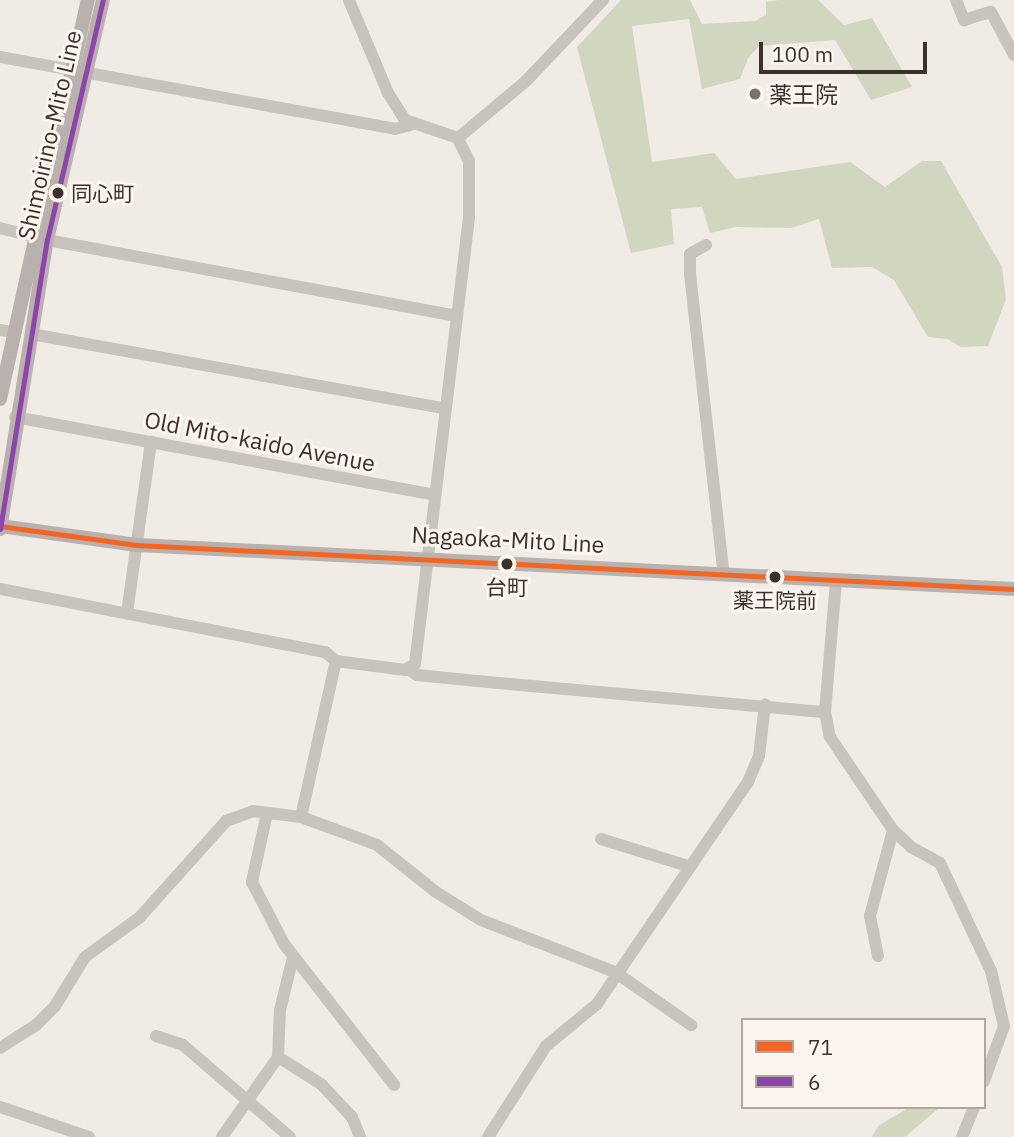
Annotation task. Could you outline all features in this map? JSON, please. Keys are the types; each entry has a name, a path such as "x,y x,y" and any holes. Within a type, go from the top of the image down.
{"main road":[{"name":"Shimoirino-Mito Line","path":"79,71 88,0"},
{"name":"Shimoirino-Mito Line","path":"0,399 7,331 40,238 79,71 103,0"},
{"name":"Shimoirino-Mito Line","path":"0,527 15,417 31,334 40,238"},
{"name":"Nagaoka-Mito Line","path":"0,527 137,545 1014,589"}],"street":[{"path":"349,0 388,93 410,125"},
{"path":"458,138 526,81 603,0"},
{"path":"956,0 964,20 991,12 1014,55"},
{"path":"0,57 395,129 410,125 458,138 469,161 469,217 415,664 410,670"},
{"path":"0,228 40,238 457,316"},
{"path":"706,244 690,254 690,274 724,575"},
{"path":"31,334 444,408"},
{"name":"Old Mito-kaido Avenue","path":"15,417 435,495"},
{"path":"127,613 151,442"},
{"path":"836,581 825,712 830,737 844,762 893,830 911,848 940,863 991,971 1004,1026 986,1076"},
{"path":"0,590 325,652 336,661 410,670 417,675 498,684 765,704 825,712"},
{"path":"301,817 336,661"},
{"path":"488,1137 545,1046 587,1015 756,765 765,704"},
{"path":"0,1048 36,1025 55,1006 85,957 140,917 226,821 242,813 301,817 377,845 436,892 481,920 615,972 691,1025"},
{"path":"267,813 252,883 293,957 394,1085"},
{"path":"878,956 870,916 893,830"},
{"path":"601,839 688,866"},
{"path":"222,1137 245,1100 278,1057 280,1010 293,957"},
{"path":"156,1036 183,1045 290,1137"},
{"path":"278,1057 321,1084 352,1117 360,1137"},
{"path":"0,1107 89,1137"},
{"path":"962,1137 973,1109"}],"green space":[{"path":"621,0 690,0 702,24 755,21 766,15 766,2 779,0 818,0 844,25 872,18 912,87 871,100 835,40 759,46 748,58 740,79 702,89 689,19 632,26 652,162 714,153 736,179 850,162 885,187 922,161 941,161 1002,267 1006,299 988,346 961,347 947,339 928,337 894,280 872,267 832,268 819,219 791,228 736,227 710,233 702,207 671,209 674,244 631,253 577,47"},
{"path":"907,1109 938,1109 905,1137 872,1137 878,1126"}],"transit line":[{"name":"6","path":"0,529 47,240 103,0"},
{"name":"71","path":"0,526 137,545 1014,589"}],"place":[{"name":"薬王院","path":"755,94"},
{"name":"同心町","path":"58,193"},
{"name":"台町","path":"507,564"},
{"name":"薬王院前","path":"775,577"}]}
